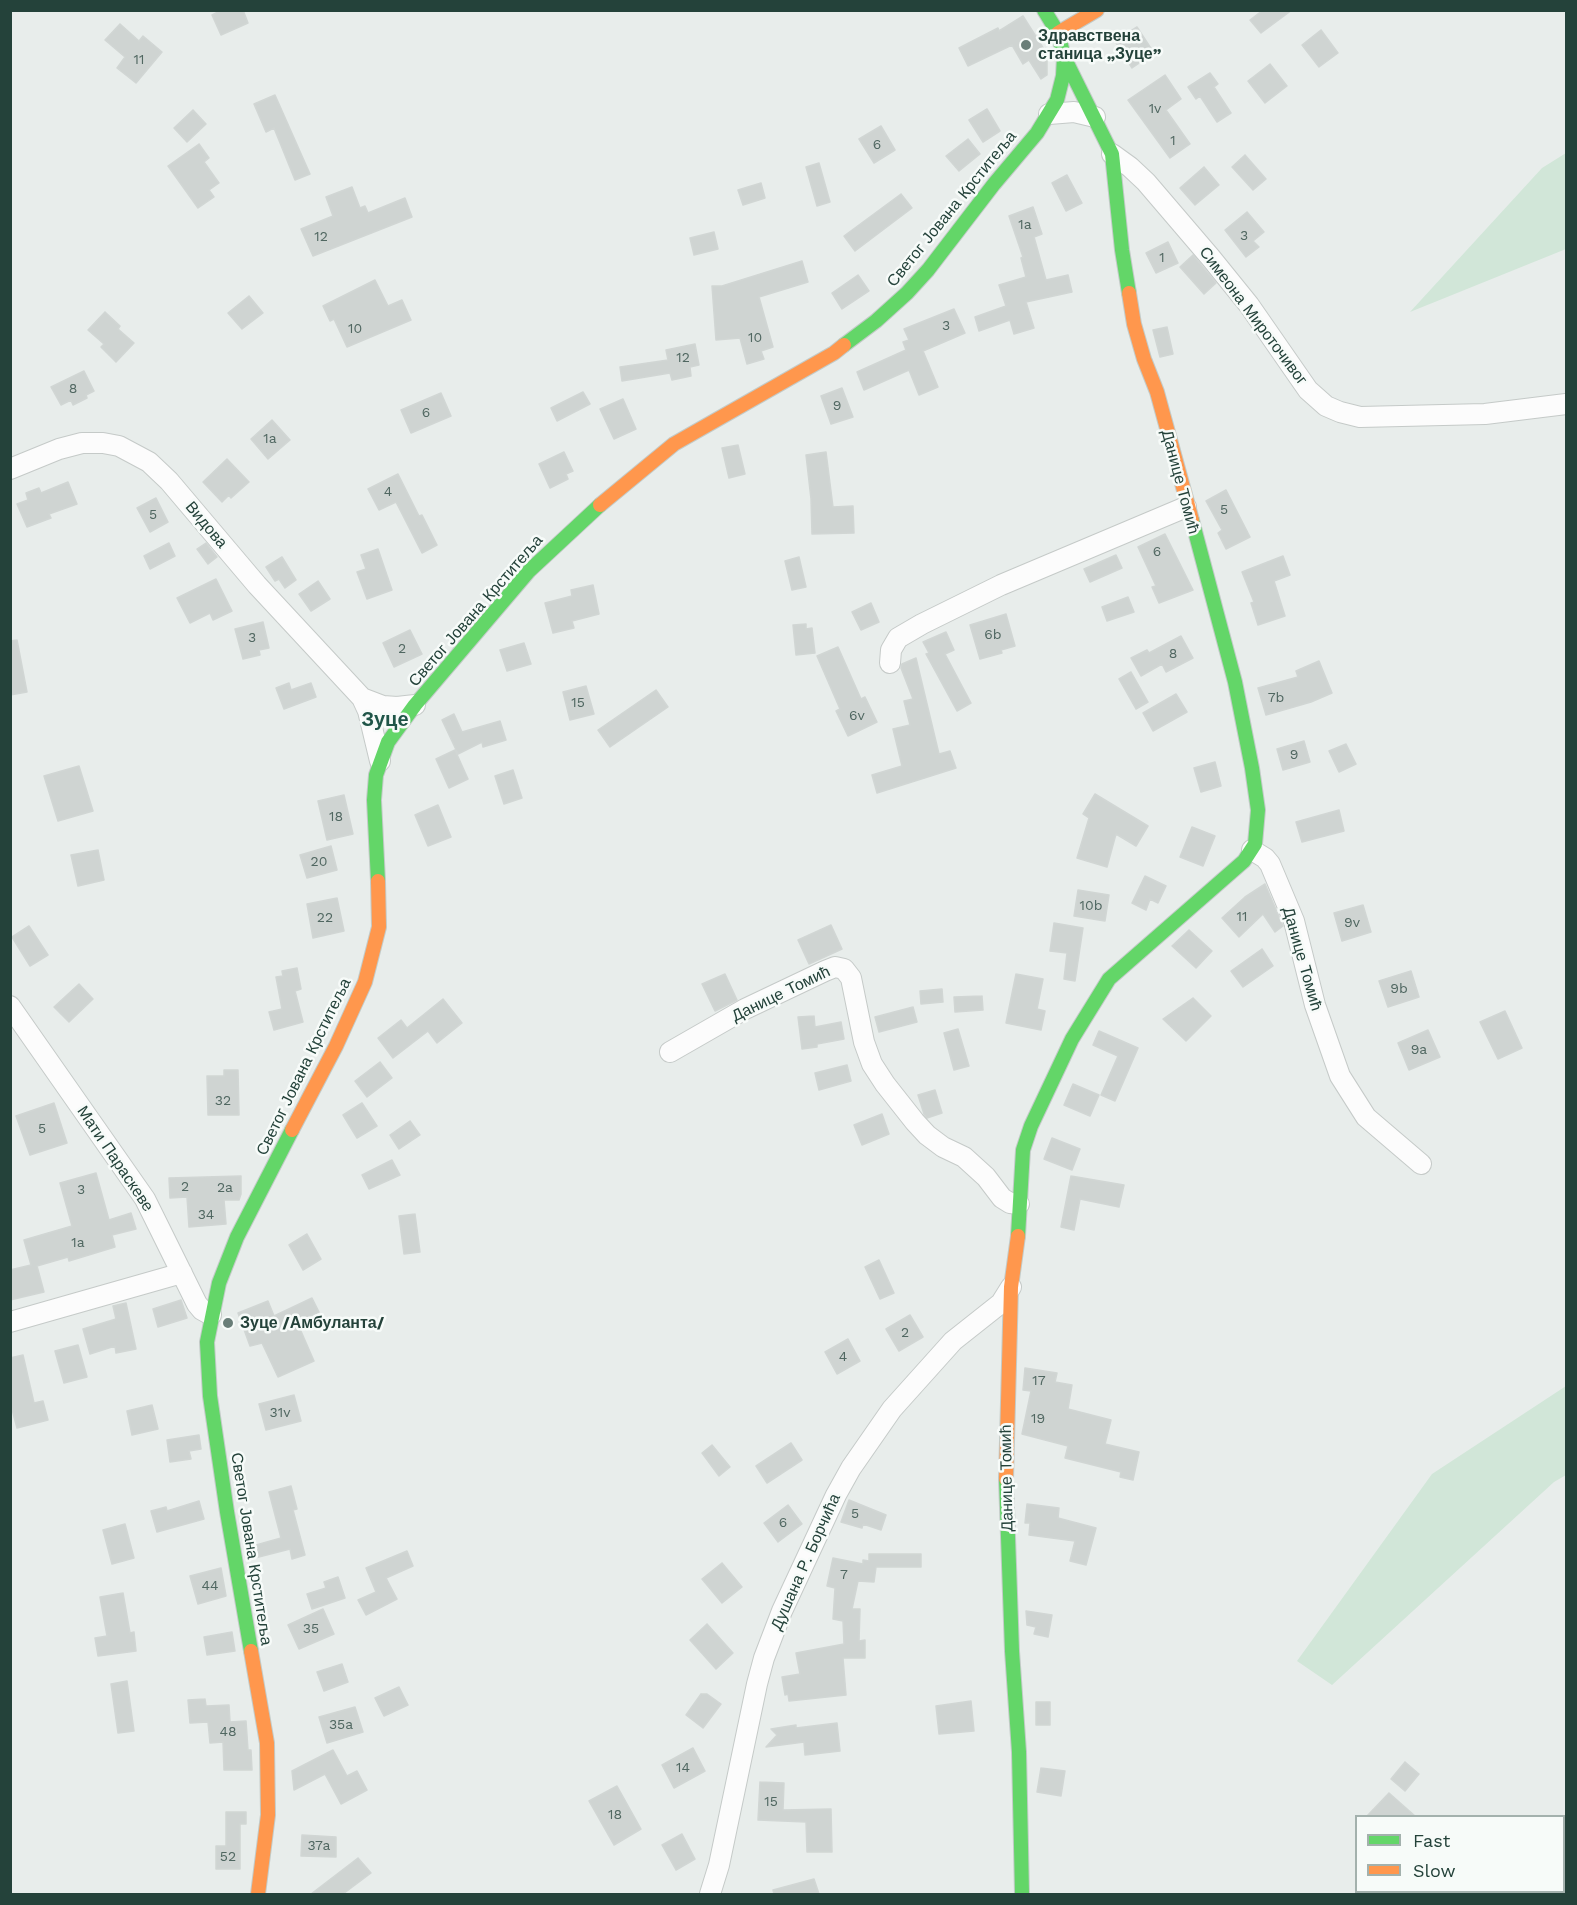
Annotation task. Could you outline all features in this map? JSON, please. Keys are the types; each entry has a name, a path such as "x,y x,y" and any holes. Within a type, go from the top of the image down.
{"street":[{"name":"Светог Јована Крститеља","path":"263,1893 268,1815 267,1743 227,1512 210,1396 207,1342 219,1283 237,1237 336,1046 365,982 371,963 379,927 374,800 376,775 380,761 388,742 415,705 536,564 623,485 674,444 696,430 834,353 891,308 928,270 1049,114 1061,86 1064,57 1058,33 1044,10"},
{"path":"1058,33 1097,10"},
{"name":"Данице Томић","path":"1022,1894 1019,1752 1005,1494 1011,1287 1018,1239 1022,1159 1031,1126 1059,1065 1109,979 1244,861 1256,844 1258,810 1252,768 1234,682 1157,392 1134,324 1122,250 1112,154 1064,57"},
{"path":"1049,114 1074,112 1095,117"},
{"name":"Симеона Мироточивог","path":"1112,154 1130,166 1146,182 1211,258 1249,305 1308,390 1326,406 1360,417 1371,417 1485,414 1566,404"},
{"name":"Видова","path":"10,469 59,449 82,443 103,442 119,446 149,462 169,481 257,585 362,698 368,711 380,761"},
{"path":"890,663 891,650 898,638 922,624 1001,585 1186,507"},
{"path":"362,698 383,706 415,705"},
{"name":"Данице Томић","path":"1252,850 1270,864 1290,910 1324,1033 1340,1076 1366,1117 1421,1164"},
{"name":"Данице Томић","path":"670,1052 745,1009 825,971 835,967 844,969 851,978 864,1042 872,1064 885,1084 927,1135 943,1147 964,1157 986,1177 1002,1198 1010,1203 1019,1204"},
{"name":"Мати Параскеве","path":"10,1006 145,1199 197,1305 211,1315"},
{"path":"10,1322 182,1273"},
{"name":"Душана Р. Борчића","path":"710,1894 719,1865 764,1658 836,1495 851,1468 892,1409 941,1353 1001,1302 1011,1287"},
{"path":"982,1319 999,1319 1010,1323"}],"green space":[{"path":"1566,153 1566,249 1410,312 1542,168"},
{"path":"1566,1386 1566,1475 1554,1482 1332,1685 1297,1661 1432,1474"}],"building":[{"path":"222,10 243,10 248,23 221,35 212,15"},
{"path":"1263,10 1292,10 1261,33 1250,20"},
{"path":"1023,16 1047,54 1047,75 1041,79 1029,60 1023,64 1012,45 968,66 959,48 998,28 999,31"},
{"path":"120,24 139,41 143,36 162,52 136,83 117,68 125,57 105,40"},
{"path":"1137,27 1154,53 1132,68 1115,41"},
{"path":"1321,30 1338,53 1319,67 1302,45"},
{"path":"1270,64 1287,86 1265,103 1248,81"},
{"path":"1210,73 1218,84 1214,87 1231,113 1217,122 1200,96 1196,99 1188,87"},
{"path":"1165,75 1181,99 1166,110 1190,144 1170,158 1128,100"},
{"path":"275,95 310,174 295,180 274,128 266,132 254,104"},
{"path":"987,109 1000,131 983,142 969,120"},
{"path":"193,110 206,124 187,142 174,128"},
{"path":"881,126 895,150 874,163 859,139"},
{"path":"968,139 980,154 959,171 946,156"},
{"path":"199,144 209,158 204,162 219,183 209,190 214,197 198,208 168,166"},
{"path":"1245,155 1266,179 1253,190 1232,167"},
{"path":"819,163 830,202 817,206 806,167"},
{"path":"1204,167 1219,185 1195,205 1180,188"},
{"path":"1067,175 1082,203 1066,211 1052,183"},
{"path":"761,183 765,198 743,205 738,190"},
{"path":"352,187 360,208 365,206 368,213 405,198 412,217 313,256 301,229 333,216 326,197"},
{"path":"901,194 912,208 855,251 844,236"},
{"path":"1033,207 1042,234 1034,237 1046,280 1068,275 1072,292 1026,302 1034,328 1014,334 1010,320 979,331 975,317 1006,306 999,285 1026,277 1021,258 1023,257 1009,216"},
{"path":"1247,212 1264,232 1253,241 1259,247 1246,257 1225,230"},
{"path":"714,232 718,249 694,255 690,238"},
{"path":"1168,242 1178,263 1156,273 1146,253"},
{"path":"1193,255 1216,283 1204,294 1180,267"},
{"path":"802,261 808,282 759,297 773,347 761,351 764,359 747,364 740,338 716,340 712,286 722,286"},
{"path":"858,275 869,291 842,309 832,293"},
{"path":"375,280 388,306 402,300 411,320 347,347 334,319 330,321 323,306"},
{"path":"249,296 263,313 242,329 228,313"},
{"path":"954,309 965,333 923,351 938,387 919,395 909,370 864,390 857,372 906,350 903,342 909,340 904,329"},
{"path":"105,312 120,326 118,329 134,343 116,362 101,347 104,344 88,330"},
{"path":"1167,327 1173,354 1160,357 1153,330"},
{"path":"695,344 699,365 690,367 691,376 672,380 670,373 622,381 620,367 668,360 666,350"},
{"path":"84,371 94,391 86,395 87,398 73,405 71,400 61,405 51,387"},
{"path":"842,388 853,417 831,424 821,396"},
{"path":"583,392 590,404 557,421 551,408"},
{"path":"441,393 451,416 411,433 401,410"},
{"path":"623,399 636,429 614,439 600,409"},
{"path":"272,420 290,440 268,459 251,439"},
{"path":"738,445 745,474 729,478 722,448"},
{"path":"564,452 573,471 566,474 568,479 550,488 539,464"},
{"path":"826,452 833,507 853,506 854,533 812,534 806,455"},
{"path":"227,459 249,482 231,498 229,495 222,502 203,482"},
{"path":"398,474 419,516 422,515 437,545 422,553 396,502 379,510 368,489"},
{"path":"68,482 77,504 49,514 51,518 27,527 17,504 28,500 26,493 39,488 41,493"},
{"path":"1226,490 1250,537 1226,549 1218,533 1222,530 1206,501"},
{"path":"156,498 168,522 150,532 137,508"},
{"path":"1165,534 1193,590 1159,603 1152,587 1156,586 1138,547"},
{"path":"169,543 175,556 150,569 144,556"},
{"path":"206,543 217,557 208,564 197,549"},
{"path":"378,549 392,590 367,599 357,572 366,569 361,555"},
{"path":"1116,555 1122,568 1090,582 1084,569"},
{"path":"1283,556 1290,575 1274,581 1285,616 1258,625 1251,603 1254,602 1242,572"},
{"path":"282,557 296,580 285,588 279,579 275,581 266,567"},
{"path":"799,557 806,587 792,590 785,561"},
{"path":"216,579 232,611 213,620 210,613 190,623 177,598"},
{"path":"318,581 330,599 311,611 299,594"},
{"path":"593,585 599,614 572,621 574,628 553,633 545,603 572,596 571,590"},
{"path":"1128,597 1134,612 1107,621 1102,607"},
{"path":"871,603 879,622 861,630 852,612"},
{"path":"1006,614 1015,646 1001,650 1002,653 980,659 970,625"},
{"path":"263,622 269,648 259,650 260,655 243,659 235,629"},
{"path":"806,624 806,629 812,628 815,653 796,655 793,625"},
{"path":"410,630 422,654 394,667 383,643"},
{"path":"946,632 954,650 945,654 971,703 957,711 926,654 929,653 923,642"},
{"path":"1181,636 1193,658 1166,672 1162,664 1141,676 1131,658 1147,650 1149,653"},
{"path":"17,640 27,692 10,695 10,641"},
{"path":"524,643 531,664 507,671 500,650"},
{"path":"838,647 861,699 865,697 877,722 848,736 836,711 840,709 817,656"},
{"path":"916,658 939,754 950,751 956,768 877,793 872,775 902,766 893,729 910,725 904,701 913,699 901,668 902,664"},
{"path":"1319,661 1332,693 1311,702 1266,715 1258,688 1298,677 1296,671"},
{"path":"1131,672 1148,702 1136,709 1119,679"},
{"path":"289,683 291,690 311,683 316,697 284,709 276,688"},
{"path":"586,686 594,714 570,720 563,692"},
{"path":"656,690 668,707 610,747 598,730"},
{"path":"1176,694 1187,712 1153,731 1143,713"},
{"path":"454,714 462,732 500,721 506,740 483,747 482,742 458,754 442,720"},
{"path":"1304,741 1310,762 1283,770 1277,749"},
{"path":"1346,744 1356,764 1339,772 1329,751"},
{"path":"455,750 468,779 449,788 436,759"},
{"path":"1215,762 1221,786 1201,792 1194,768"},
{"path":"79,766 93,811 58,821 44,776"},
{"path":"513,770 522,798 504,804 495,776"},
{"path":"1095,794 1148,826 1136,846 1116,834 1107,867 1077,858 1089,818 1083,814"},
{"path":"344,795 353,834 327,840 318,801"},
{"path":"438,805 451,837 428,846 415,815"},
{"path":"1339,810 1344,831 1302,842 1296,822"},
{"path":"1192,827 1215,836 1203,866 1180,857"},
{"path":"331,846 337,870 307,878 300,855"},
{"path":"98,850 104,880 78,886 71,855"},
{"path":"1145,876 1166,886 1158,903 1150,899 1146,910 1132,903"},
{"path":"1265,884 1283,926 1275,932 1263,914 1239,937 1222,918 1245,897"},
{"path":"1078,890 1109,895 1105,921 1074,916"},
{"path":"337,898 344,931 313,938 307,904"},
{"path":"1363,905 1371,932 1342,941 1334,913"},
{"path":"1054,923 1083,928 1075,981 1064,979 1067,953 1050,951"},
{"path":"831,925 842,949 809,964 798,940"},
{"path":"29,926 48,955 30,966 12,937"},
{"path":"1189,930 1212,951 1196,968 1172,946"},
{"path":"1262,949 1273,966 1243,987 1231,971"},
{"path":"297,968 301,989 295,991 303,1022 274,1030 269,1012 282,1009 276,977 283,976 282,971"},
{"path":"1411,971 1419,997 1388,1007 1379,981"},
{"path":"725,974 737,1000 715,1011 702,984"},
{"path":"1016,974 1043,979 1037,1009 1045,1011 1041,1030 1006,1023"},
{"path":"79,984 93,999 69,1022 54,1007"},
{"path":"942,989 943,1002 921,1004 920,991"},
{"path":"982,996 983,1010 955,1012 954,997"},
{"path":"1193,998 1211,1016 1186,1041 1163,1019"},
{"path":"443,999 462,1023 437,1043 428,1031 393,1058 378,1038 401,1020 407,1028"},
{"path":"913,1007 917,1022 879,1032 875,1017"},
{"path":"1505,1011 1522,1048 1498,1059 1480,1022"},
{"path":"814,1016 815,1027 841,1022 844,1039 802,1049 798,1017"},
{"path":"958,1029 969,1066 954,1070 944,1033"},
{"path":"1428,1030 1440,1057 1409,1070 1398,1043"},
{"path":"1099,1031 1138,1048 1115,1101 1101,1095 1118,1056 1093,1045"},
{"path":"380,1062 392,1078 367,1097 355,1081"},
{"path":"847,1065 851,1081 819,1090 815,1073"},
{"path":"224,1070 238,1070 239,1115 208,1115 207,1076 224,1076"},
{"path":"1073,1084 1099,1095 1090,1116 1064,1105"},
{"path":"935,1090 942,1113 927,1118 918,1095"},
{"path":"54,1103 67,1143 30,1155 16,1116"},
{"path":"362,1103 377,1126 357,1138 343,1115"},
{"path":"882,1114 889,1134 862,1145 854,1125"},
{"path":"410,1121 420,1135 399,1149 390,1135"},
{"path":"1052,1138 1080,1149 1072,1170 1044,1159"},
{"path":"392,1160 400,1175 369,1189 362,1175"},
{"path":"96,1173 109,1220 131,1213 136,1229 112,1235 115,1247 69,1261 68,1257 37,1266 44,1292 10,1300 10,1270 31,1265 24,1240 72,1226 60,1183"},
{"path":"241,1176 239,1200 224,1200 226,1224 189,1227 187,1197 170,1198 169,1178"},
{"path":"1071,1176 1124,1185 1119,1207 1080,1199 1074,1230 1061,1227"},
{"path":"415,1214 420,1252 404,1254 399,1216"},
{"path":"307,1234 321,1259 303,1270 289,1245"},
{"path":"879,1260 894,1293 880,1299 865,1267"},
{"path":"312,1298 319,1312 297,1322 314,1361 278,1377 262,1343 250,1346 238,1313 268,1301 274,1316"},
{"path":"181,1300 187,1318 158,1327 153,1309"},
{"path":"126,1303 136,1349 116,1353 115,1346 90,1354 83,1329 116,1319 113,1306"},
{"path":"910,1315 923,1337 899,1351 886,1329"},
{"path":"848,1339 860,1361 837,1374 825,1352"},
{"path":"78,1345 87,1377 64,1383 55,1351"},
{"path":"23,1355 34,1403 43,1401 48,1420 17,1428 10,1402 10,1358"},
{"path":"1025,1368 1057,1373 1055,1382 1072,1385 1068,1409 1111,1420 1105,1444 1139,1452 1133,1480 1120,1477 1121,1472 1065,1458 1068,1446 1022,1434 1031,1391 1023,1390"},
{"path":"294,1395 301,1421 266,1430 259,1404"},
{"path":"152,1405 158,1429 132,1435 127,1411"},
{"path":"199,1435 201,1449 189,1451 191,1459 170,1462 167,1440"},
{"path":"791,1443 802,1460 767,1483 756,1466"},
{"path":"712,1445 730,1467 719,1476 702,1453"},
{"path":"291,1486 297,1509 293,1510 305,1555 292,1559 290,1549 251,1559 249,1547 281,1538 269,1492"},
{"path":"849,1500 886,1515 881,1530 863,1524 862,1528 841,1522"},
{"path":"199,1501 204,1519 157,1532 151,1511 166,1507 167,1511"},
{"path":"1027,1504 1059,1508 1058,1518 1096,1528 1086,1565 1070,1561 1075,1541 1029,1535 1030,1523 1025,1523"},
{"path":"788,1505 802,1524 778,1542 764,1523"},
{"path":"125,1524 134,1558 112,1564 103,1530"},
{"path":"407,1551 413,1566 386,1578 397,1599 366,1615 358,1600 376,1592 366,1568"},
{"path":"869,1554 921,1554 921,1567 876,1567 874,1582 858,1581 852,1609 860,1609 859,1641 865,1640 865,1658 843,1658 846,1695 789,1701 788,1694 785,1695 782,1677 800,1674 796,1653 844,1644 843,1621 833,1619 835,1588 827,1586 833,1558 863,1564 863,1560 869,1561"},
{"path":"722,1563 742,1587 722,1603 702,1579"},
{"path":"221,1568 226,1596 198,1604 190,1576"},
{"path":"338,1577 345,1598 312,1609 307,1594 326,1588 324,1582"},
{"path":"123,1593 130,1633 134,1632 136,1651 98,1656 95,1638 107,1636 100,1597"},
{"path":"323,1609 334,1634 299,1649 288,1625"},
{"path":"1026,1611 1052,1615 1048,1637 1034,1634 1036,1627 1027,1625"},
{"path":"707,1624 733,1653 716,1669 690,1640"},
{"path":"232,1632 235,1651 207,1655 204,1637"},
{"path":"342,1664 348,1682 324,1691 317,1672"},
{"path":"127,1681 134,1731 118,1733 111,1684"},
{"path":"399,1687 408,1705 384,1716 375,1698"},
{"path":"701,1694 707,1694 721,1704 703,1728 686,1715"},
{"path":"205,1699 206,1706 229,1705 230,1722 246,1721 252,1770 224,1770 223,1742 210,1743 208,1722 190,1723 188,1700"},
{"path":"971,1701 974,1731 939,1734 936,1706"},
{"path":"1036,1702 1050,1702 1050,1725 1036,1725"},
{"path":"355,1707 363,1732 327,1743 319,1717"},
{"path":"837,1723 840,1751 805,1755 804,1742 766,1747 777,1735 771,1729"},
{"path":"693,1748 705,1771 674,1788 662,1765"},
{"path":"333,1750 347,1776 357,1771 367,1790 341,1804 325,1774 294,1790 292,1771"},
{"path":"1405,1762 1419,1774 1405,1791 1391,1779"},
{"path":"1041,1768 1065,1771 1061,1796 1037,1792"},
{"path":"760,1782 784,1783 783,1810 831,1809 832,1852 807,1852 806,1822 758,1820"},
{"path":"617,1786 641,1829 614,1845 589,1801"},
{"path":"1389,1793 1414,1815 1368,1815"},
{"path":"226,1812 246,1812 246,1824 240,1824 240,1869 216,1869 216,1846 226,1846"},
{"path":"682,1834 695,1859 676,1870 662,1845"},
{"path":"302,1835 336,1837 336,1857 301,1856"},
{"path":"358,1858 371,1873 343,1894 311,1894"},
{"path":"814,1879 819,1894 774,1894 773,1890"}],"traffic: fast":[{"path":"844,345 876,321 928,270 994,184 1037,133 1057,100 1063,76 1064,57 1058,33 1044,10"},
{"path":"1064,57 1112,154 1129,293"},
{"path":"378,881 374,800 376,775 388,742 415,705 529,571 600,505"},
{"path":"1018,1236 1023,1150 1031,1126 1072,1039 1109,979 1244,861 1255,844 1258,810 1252,768 1235,682 1192,520"},
{"path":"251,1651 210,1396 207,1342 219,1283 237,1237 292,1130"},
{"path":"1006,1479 1012,1651 1019,1752 1022,1894"}],"traffic: slow":[{"path":"1058,33 1097,10"},
{"path":"1129,293 1134,324 1157,392 1192,520"},
{"path":"600,505 674,444 834,353 844,345"},
{"path":"292,1130 336,1046 365,982 379,927 378,881"},
{"path":"1006,1479 1011,1287 1018,1236"},
{"path":"251,1651 267,1743 268,1815 258,1894"}],"place":[{"name":"Здравствена станица „Зуце”","path":"1026,45"},
{"name":"Зуце /Амбуланта/","path":"228,1323"}],"district":[{"name":"Зуце","path":"385,720"}]}
